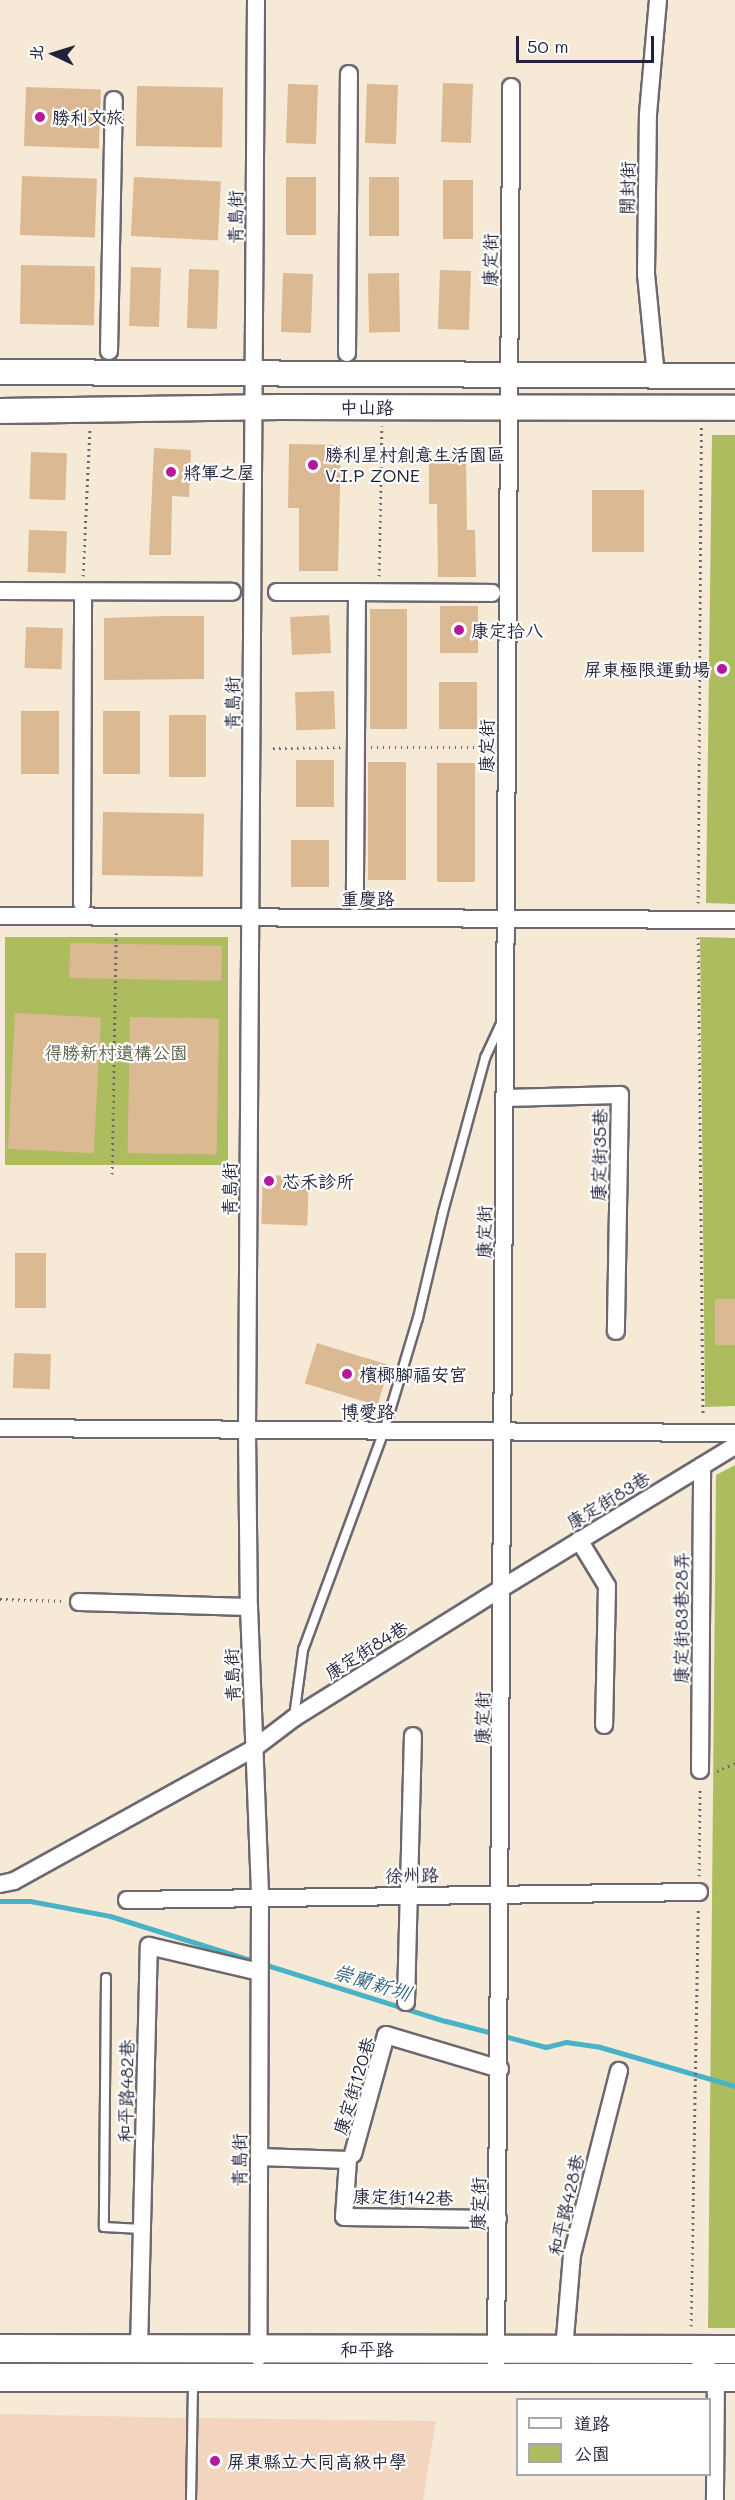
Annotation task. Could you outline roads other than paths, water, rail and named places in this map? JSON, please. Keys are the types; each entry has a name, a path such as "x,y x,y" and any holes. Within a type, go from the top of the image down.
{"main road":[{"name":"和平路","path":"0,2348 735,2349"},
{"name":"和平路","path":"0,2377 193,2375 496,2378 725,2377"}],"street":[{"name":"青島街","path":"256,0 247,1430 249,1607 260,1898 259,2377"},
{"name":"開封街","path":"657,376 646,274 648,114 658,0"},
{"path":"347,353 349,74"},
{"name":"康定街","path":"496,2378 500,2069 504,918 511,87"},
{"path":"109,351 114,100"},
{"name":"中山路","path":"0,372 735,376"},
{"name":"中山路","path":"0,411 254,407 735,408"},
{"path":"0,591 232,592"},
{"path":"277,592 492,593"},
{"path":"355,902 357,592"},
{"path":"82,903 83,593"},
{"name":"重慶路","path":"0,916 735,920"},
{"name":"康定街35巷","path":"504,1098 620,1095 616,1331"},
{"name":"博愛路","path":"0,1428 735,1433"},
{"name":"康定街83巷","path":"502,1588 735,1446"},
{"name":"康定街83巷28弄","path":"700,1770 702,1466"},
{"path":"579,1540 607,1587 604,1725"},
{"name":"康定街84巷","path":"253,1749 294,1719 502,1588"},
{"path":"79,1602 249,1607"},
{"path":"406,2002 413,1736"},
{"path":"0,1884 14,1881 253,1749"},
{"name":"徐州路","path":"127,1900 699,1892"},
{"name":"和平路482巷","path":"140,2349 149,1947 260,1972"},
{"name":"康定街120巷","path":"354,2154 386,2035 500,2069"},
{"name":"和平路428巷","path":"564,2350 572,2254 619,2071"},
{"name":"康定街142巷","path":"259,2157 348,2160 344,2217 498,2219"},
{"path":"669,2377 690,2349 725,2377 716,2500"}],"lane":[{"path":"294,1719 303,1650 384,1431 418,1318 443,1212 485,1058 505,1015"},
{"path":"106,1978 104,2227 142,2229"},
{"path":"191,2500 193,2375"}],"waterway":[{"name":"崇蘭新圳","path":"0,1901 30,1901 110,1916 446,2021 546,2047 566,2042 600,2047 735,2086"}],"place":[{"name":"勝利文旅","path":"40,117"},
{"name":"勝利星村創意生活園區 V.I.P ZONE","path":"313,465"},
{"name":"將軍之屋","path":"171,472"},
{"name":"康定拾八","path":"459,630"},
{"name":"屏東極限運動場","path":"722,669"},
{"name":"芯禾診所","path":"269,1181"},
{"name":"檳榔腳福安宮","path":"347,1374"},
{"name":"屏東縣立大同高級中學","path":"215,2461"}],"park label":[{"name":"得勝新村遺構公園","path":"116,1052"}]}
